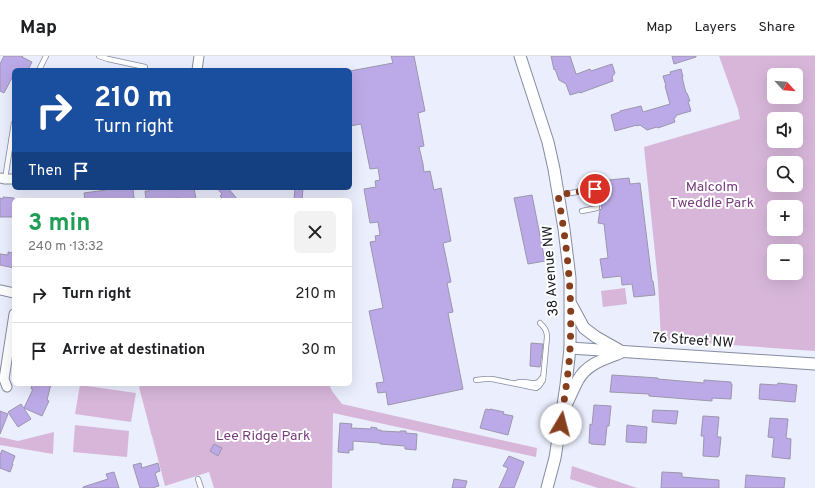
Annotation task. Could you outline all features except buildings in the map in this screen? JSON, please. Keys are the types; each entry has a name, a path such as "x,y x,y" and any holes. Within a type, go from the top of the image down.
{"street":[{"path":"197,68 199,56"},
{"name":"38 Avenue NW","path":"520,56 548,142 554,168 570,278 570,348 555,458 547,488"},
{"path":"0,290 12,293"},
{"path":"570,302 584,328 596,337 622,352"},
{"path":"7,387 4,379 12,327"},
{"name":"76 Street NW","path":"570,348 815,364"},
{"path":"563,408 578,379 586,369 600,361 622,352"}],"lane":[{"path":"40,68 46,56"},
{"path":"99,56 145,68"},
{"path":"6,179 12,137"},
{"path":"558,195 595,189 597,208 582,211"},
{"path":"476,380 485,379 512,384 523,382 532,384 539,382 542,379 544,370 548,338 545,327 540,323"},
{"path":"198,479 201,488"}],"green space":[{"name":"Malcolm Tweddle Park","path":"719,56 815,56 815,351 661,340 658,282 644,147 740,119 738,109"},
{"path":"625,288 627,304 603,307 601,291"},
{"path":"80,386 136,393 131,422 75,414"},
{"name":"Lee Ridge Park","path":"330,386 342,404 537,448 536,457 333,413 332,488 214,488 209,472 165,486 139,387"},
{"path":"75,425 129,431 127,457 73,452"},
{"path":"54,432 53,454 0,445 0,437 18,441"},
{"path":"572,466 637,488 598,488 570,479"}],"route":[{"path":"561,424 570,348 570,278 558,195 595,189"}]}
